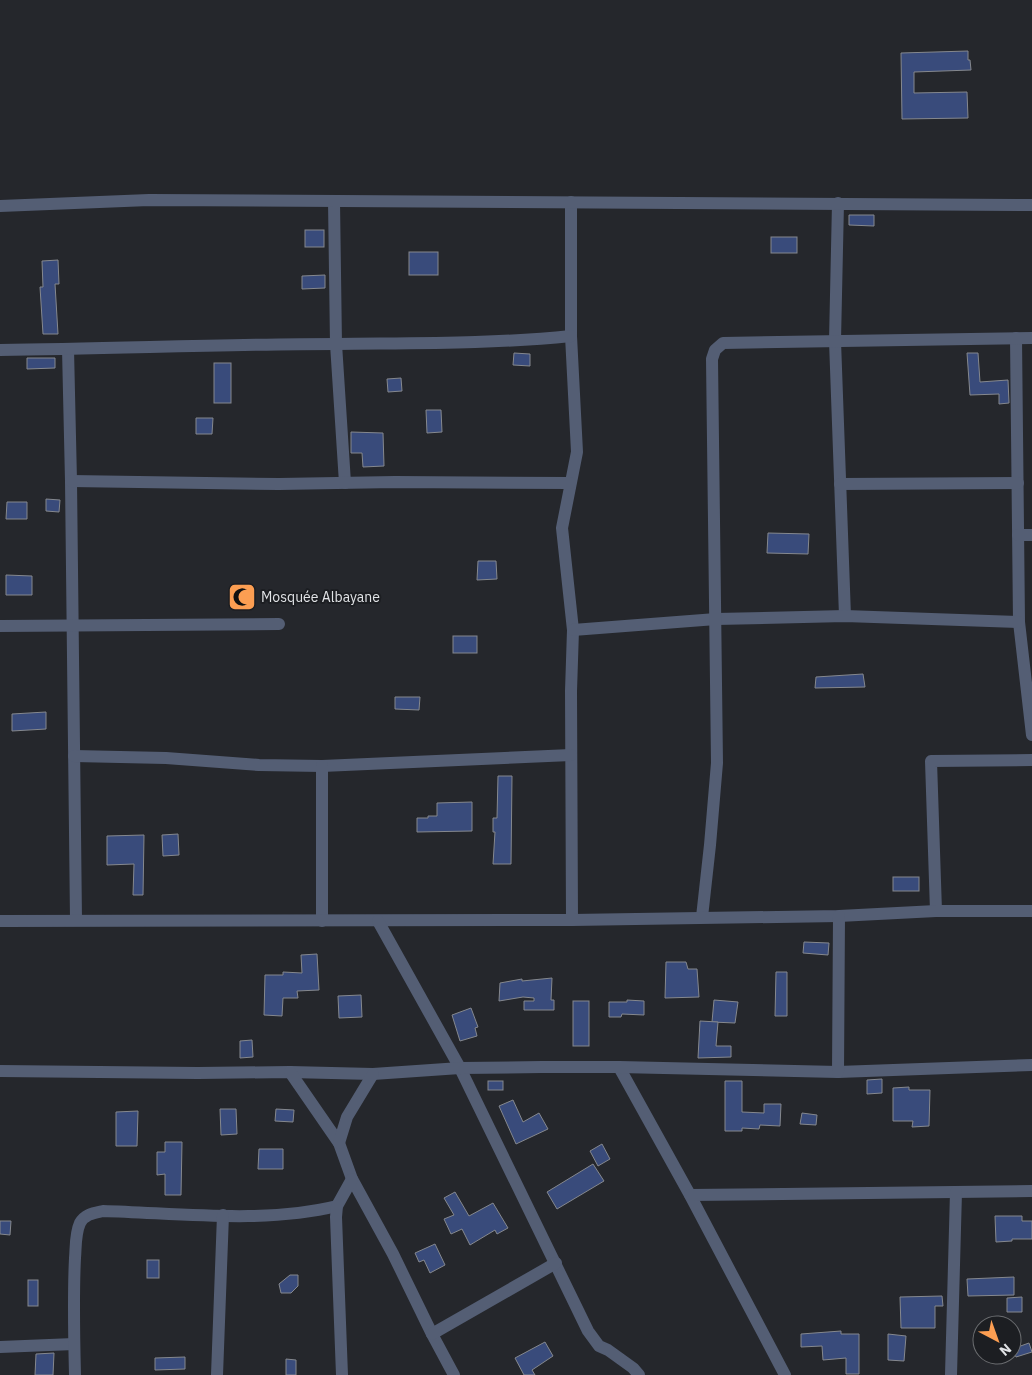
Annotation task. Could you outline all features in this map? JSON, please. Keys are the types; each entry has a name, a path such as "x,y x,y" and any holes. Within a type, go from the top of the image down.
{"street":[{"path":"0,206 149,200 1032,204"},
{"path":"334,201 336,344 345,483"},
{"path":"572,202 571,336 577,452 562,528 573,630 571,755 572,920"},
{"path":"838,203 835,340 845,616"},
{"path":"0,350 426,344 504,342 571,336"},
{"path":"1016,338 1019,622 1032,735"},
{"path":"702,918 717,763 712,359 715,350 723,344 835,340 1032,338"},
{"path":"68,349 76,920"},
{"path":"71,481 280,484 570,484"},
{"path":"840,484 1018,483"},
{"path":"1018,535 1032,535"},
{"path":"573,630 716,619 845,616 1019,622"},
{"path":"0,626 279,624"},
{"path":"74,756 166,758 259,765 322,766 571,755"},
{"path":"936,911 931,761 1032,760"},
{"path":"322,766 322,921"},
{"path":"0,921 572,920 839,916 936,911 1032,911"},
{"path":"838,1072 839,916"},
{"path":"378,921 460,1068 588,1332 596,1343 633,1368 639,1375"},
{"path":"0,1071 372,1074 460,1068 619,1067 838,1072 1032,1065"},
{"path":"619,1067 690,1195 785,1375"},
{"path":"290,1072 339,1143 352,1179 393,1254 454,1375"},
{"path":"339,1143 347,1118 372,1074"},
{"path":"342,1375 336,1217 337,1206 352,1179"},
{"path":"690,1195 1032,1191"},
{"path":"951,1375 956,1192"},
{"path":"75,1375 74,1283 76,1236 80,1224 85,1217 92,1213 103,1211 223,1215 296,1214 337,1206"},
{"path":"217,1375 223,1215"},
{"path":"432,1334 556,1263"},
{"path":"0,1347 74,1344"}],"building":[{"path":"968,51 971,70 914,72 914,93 967,92 968,118 902,119 901,53"},
{"path":"849,215 874,215 874,226 849,225"},
{"path":"305,230 324,230 324,247 305,247"},
{"path":"771,237 797,237 797,253 771,253"},
{"path":"409,252 438,252 438,275 409,275"},
{"path":"58,260 59,284 55,284 58,334 43,334 40,287 43,287 42,261"},
{"path":"325,275 325,288 302,289 302,276"},
{"path":"514,353 530,354 530,366 513,365"},
{"path":"967,353 978,353 980,382 1008,380 1009,403 999,404 999,394 970,395"},
{"path":"27,358 55,358 55,368 27,369"},
{"path":"214,363 231,363 231,403 214,403"},
{"path":"401,378 402,391 388,392 387,379"},
{"path":"426,410 441,410 442,432 427,433"},
{"path":"196,418 213,418 212,434 196,434"},
{"path":"351,432 383,433 384,466 363,467 362,453 351,453"},
{"path":"46,499 60,500 59,512 46,511"},
{"path":"7,502 27,502 27,519 6,519"},
{"path":"768,533 809,534 808,554 767,553"},
{"path":"478,561 496,561 497,579 477,580"},
{"path":"6,575 32,576 32,595 6,595"},
{"path":"453,636 477,636 477,653 453,653"},
{"path":"863,674 865,687 815,688 816,677"},
{"path":"395,697 420,697 419,710 395,709"},
{"path":"46,712 46,729 12,731 12,714"},
{"path":"498,776 512,776 511,864 493,864 495,832 493,832 493,818 497,818"},
{"path":"472,802 472,831 417,832 417,818 437,816 437,803"},
{"path":"178,834 179,855 163,856 162,835"},
{"path":"144,835 143,895 133,895 134,864 107,865 107,836"},
{"path":"893,877 919,877 919,891 893,891"},
{"path":"804,942 829,943 828,955 803,953"},
{"path":"317,954 319,990 297,991 298,998 283,998 282,1016 264,1015 265,975 283,975 283,972 302,973 301,955"},
{"path":"666,962 686,962 688,969 697,969 699,997 665,998"},
{"path":"776,972 787,972 787,1016 775,1016"},
{"path":"552,978 551,1000 554,1000 554,1010 524,1010 524,1001 534,1001 534,998 523,997 499,1001 500,983 522,979 522,981"},
{"path":"361,995 362,1017 339,1018 338,996"},
{"path":"627,1000 644,1001 644,1015 622,1014 621,1017 609,1017 609,1002 627,1002"},
{"path":"714,1000 738,1002 735,1023 712,1022"},
{"path":"573,1001 589,1001 589,1046 573,1046"},
{"path":"471,1008 478,1027 475,1028 477,1036 460,1041 452,1015"},
{"path":"700,1021 718,1022 716,1046 731,1046 731,1057 698,1058"},
{"path":"252,1040 253,1057 240,1058 240,1041"},
{"path":"882,1079 882,1093 867,1094 867,1080"},
{"path":"488,1081 503,1081 503,1090 488,1090"},
{"path":"725,1081 742,1081 742,1112 764,1113 764,1104 781,1104 780,1126 760,1125 759,1129 742,1128 742,1131 725,1131"},
{"path":"909,1087 909,1090 930,1090 929,1126 912,1127 913,1121 893,1121 893,1088"},
{"path":"513,1100 523,1122 539,1113 548,1129 516,1144 499,1106"},
{"path":"220,1109 236,1109 237,1134 221,1135"},
{"path":"276,1109 294,1110 293,1122 275,1121"},
{"path":"138,1111 137,1146 116,1146 116,1112"},
{"path":"802,1113 817,1115 816,1125 800,1124"},
{"path":"165,1142 182,1142 181,1195 165,1195 165,1174 157,1175 157,1152 165,1152"},
{"path":"602,1144 610,1159 598,1166 590,1151"},
{"path":"259,1149 283,1149 283,1169 258,1169"},
{"path":"593,1164 604,1181 557,1209 547,1192"},
{"path":"455,1192 469,1216 493,1203 508,1228 497,1234 495,1230 470,1245 462,1229 451,1234 444,1219 454,1215 444,1198"},
{"path":"995,1216 1022,1216 1022,1221 1032,1221 1032,1239 1012,1239 1012,1241 996,1242"},
{"path":"0,1221 11,1221 10,1235 0,1234"},
{"path":"435,1244 445,1265 430,1273 424,1260 419,1262 415,1253"},
{"path":"147,1260 159,1260 159,1278 147,1278"},
{"path":"290,1275 298,1275 298,1286 291,1293 281,1293 279,1284"},
{"path":"1014,1277 1014,1295 968,1296 967,1279"},
{"path":"28,1280 38,1280 38,1306 28,1306"},
{"path":"942,1296 943,1306 935,1306 935,1328 901,1328 900,1297"},
{"path":"1022,1297 1022,1312 1007,1312 1007,1298"},
{"path":"841,1331 841,1334 859,1334 859,1374 846,1374 846,1358 823,1360 822,1346 801,1347 801,1334"},
{"path":"888,1334 906,1336 904,1361 888,1360"},
{"path":"545,1342 553,1356 532,1370 535,1375 524,1375 515,1358"},
{"path":"1029,1343 1032,1352 1022,1355 1022,1345"},
{"path":"54,1353 53,1375 35,1375 36,1354"},
{"path":"185,1357 185,1369 155,1370 155,1358"},
{"path":"286,1359 296,1360 296,1375 286,1375"}],"place":[{"name":"Mosquée Albayane","path":"242,597"}]}
